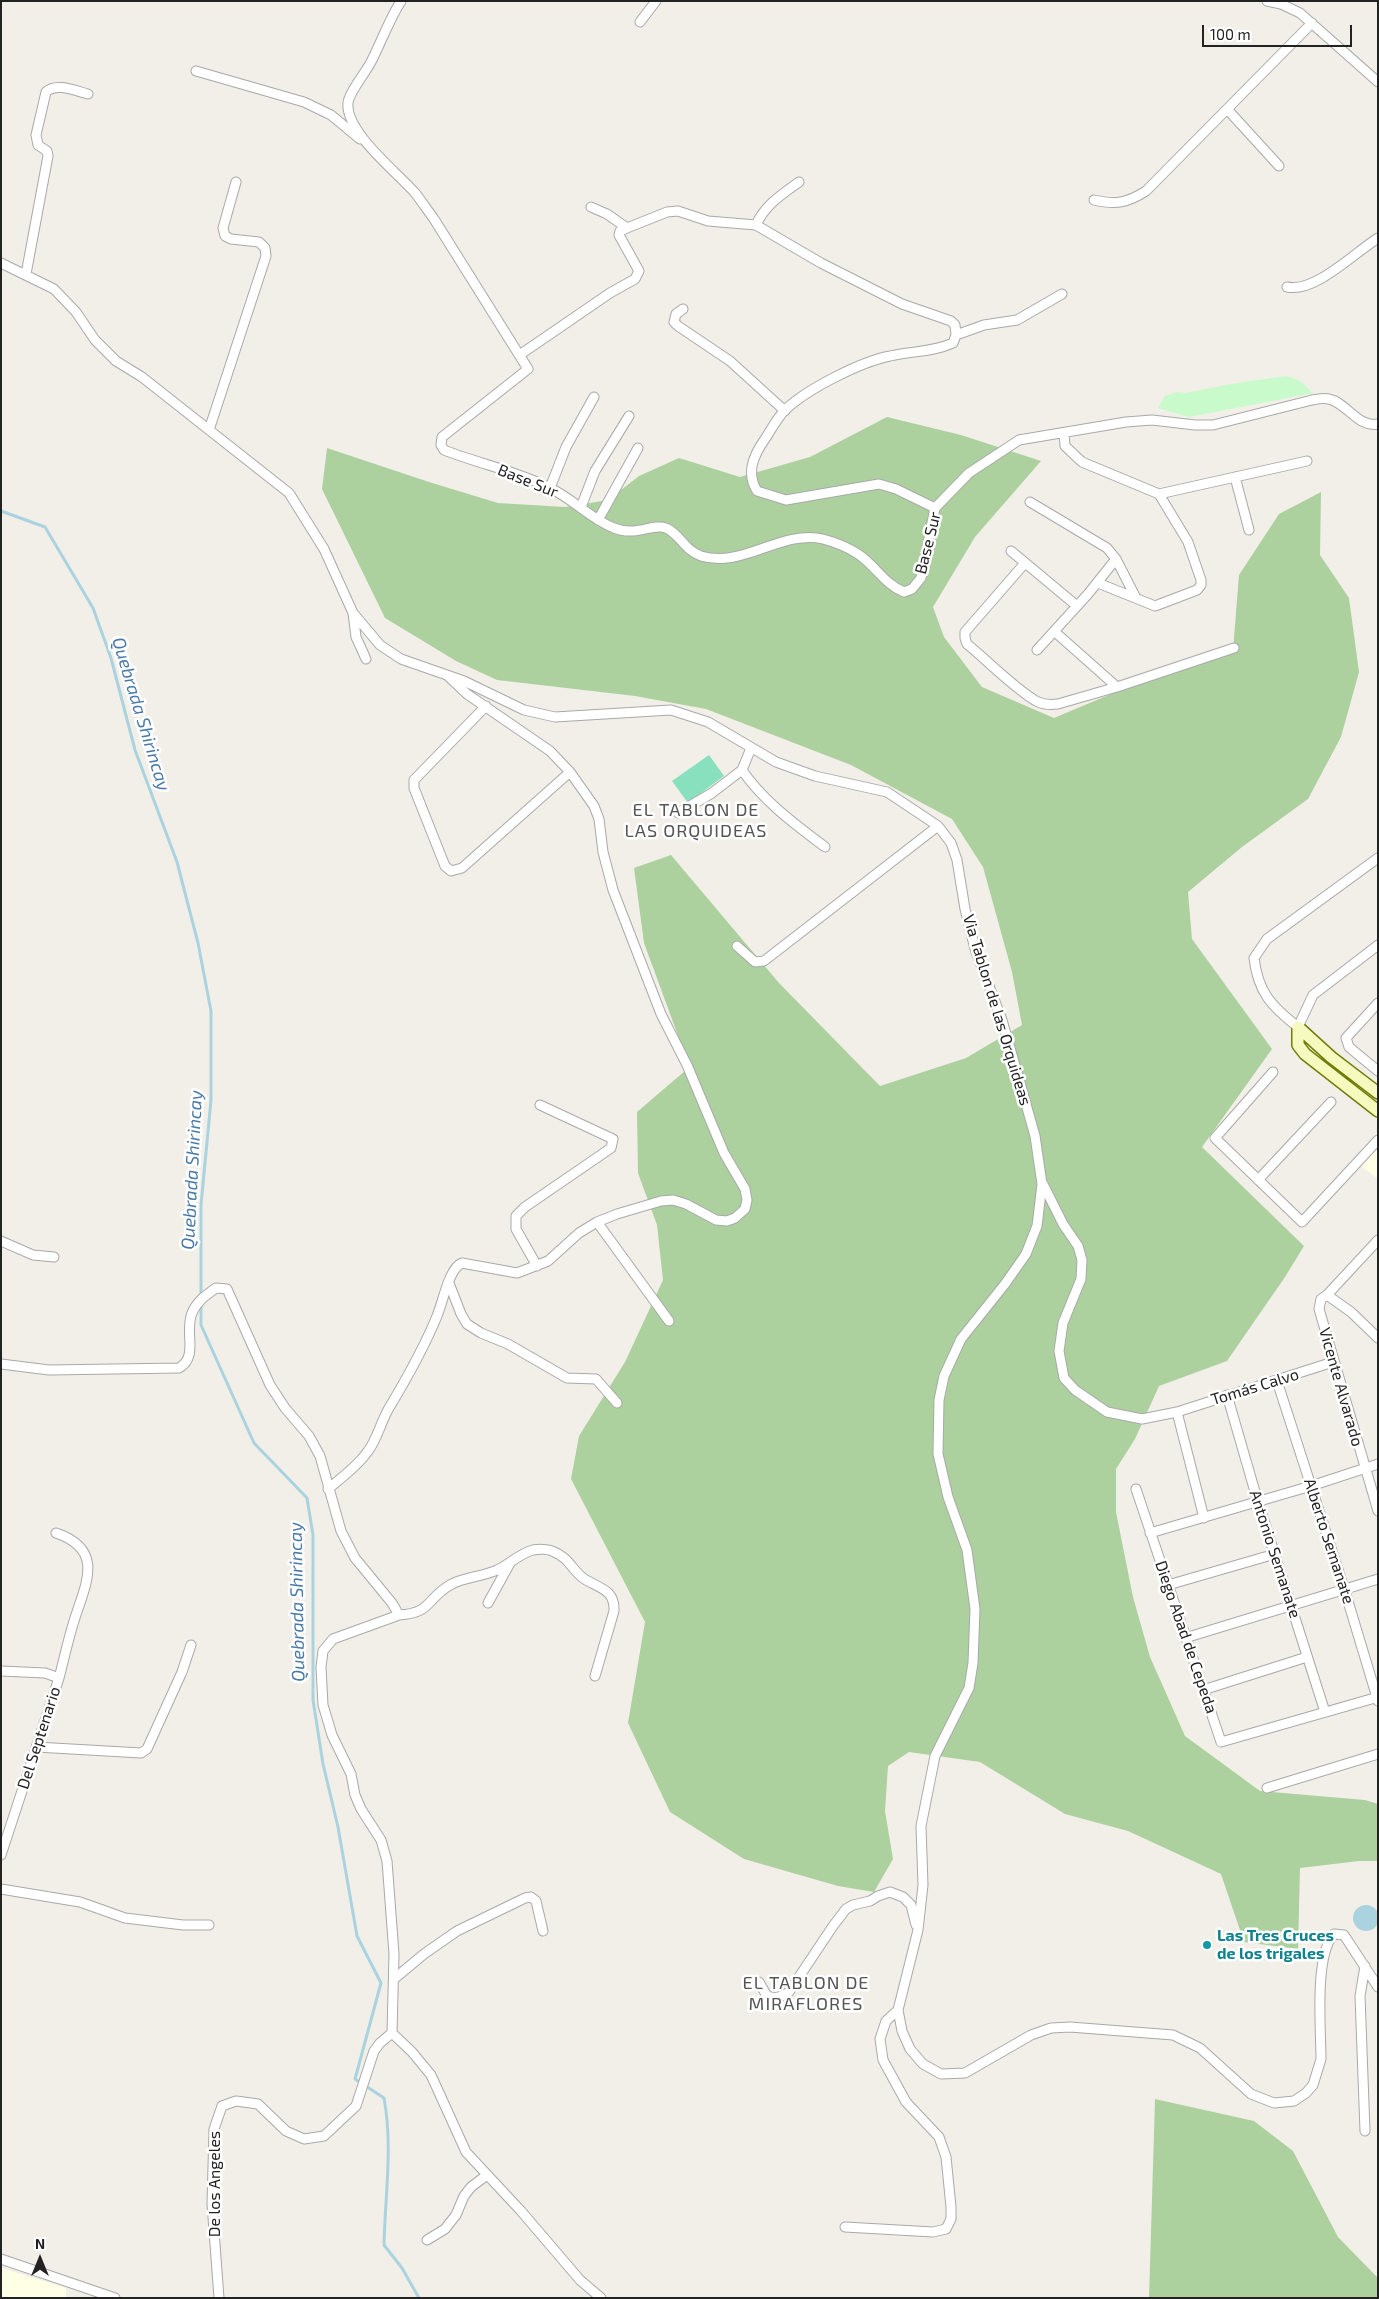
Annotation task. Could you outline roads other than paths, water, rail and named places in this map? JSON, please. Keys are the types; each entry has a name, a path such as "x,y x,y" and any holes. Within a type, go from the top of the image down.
{"street":[{"path":"402,1 390,18 372,61 348,102 348,114 369,144 416,195 521,354 610,293 635,279 639,271 619,235 620,231 667,212 678,211 713,222 756,225 821,263 902,304 951,321 955,325 956,335 953,342 940,349 900,353 857,365 814,390 785,411 757,450 750,472 757,491 786,500 879,484 896,489 935,508"},
{"path":"640,22 656,1"},
{"path":"1267,1 1292,9 1312,23 1378,82"},
{"path":"1094,200 1107,203 1131,200 1146,191 1312,23"},
{"path":"196,71 304,102 331,115 369,144"},
{"path":"26,274 48,156 48,151 38,145 36,135 46,92 50,88 56,87 88,94"},
{"path":"1227,109 1279,166"},
{"path":"209,430 266,256 264,248 259,242 231,239 225,236 223,228 236,182"},
{"path":"756,225 762,213 774,200 799,182"},
{"path":"591,207 607,214 627,228"},
{"path":"1287,287 1296,289 1314,283 1378,238"},
{"name":"Via Tablon de las Orquideas","path":"1,263 54,289 76,312 95,340 116,360 142,377 289,493 324,550 353,613 380,645 401,660 496,695 524,710 555,717 670,710 708,722 776,762 815,776 887,792 938,826 951,843 957,860 965,908 975,949 1002,1020 1035,1136 1042,1184 1037,1226 1026,1254 1006,1284 962,1339 944,1376 939,1400 938,1454 948,1497 967,1550 975,1610 975,1631 969,1688 935,1756 922,1817 924,1886 918,1930 898,2010"},
{"path":"956,335 984,325 1017,320 1062,294"},
{"path":"683,309 676,314 674,322 678,326 730,361 785,411"},
{"name":"Base Sur","path":"521,354 528,366 527,372 442,437 441,445 444,450 550,488 581,506 598,520 616,529 633,532 654,527 666,528 687,549 700,556 726,559 800,539 822,539 858,554 892,587 904,592 912,589 921,578 935,508 969,473 1019,440 1135,421 1152,420 1213,425 1312,400 1328,399 1345,407 1357,418 1371,425 1378,424"},
{"path":"550,488 566,447 594,397"},
{"path":"581,506 595,471 629,416"},
{"path":"1064,433 1065,446 1082,462 1159,494 1307,461"},
{"path":"598,520 638,448"},
{"path":"1235,476 1249,530"},
{"path":"1098,583 1136,598 1148,605 1155,606 1197,590 1201,585 1199,572 1188,542 1159,494"},
{"path":"1030,502 1107,548 1116,559 1136,598"},
{"path":"1011,551 1077,606"},
{"path":"1037,650 1098,583 1116,559"},
{"path":"1025,563 965,632 965,638 968,644 1038,702 1048,705 1117,687 1234,648"},
{"path":"353,613 356,637 366,659"},
{"path":"1055,632 1117,687"},
{"path":"328,1489 365,1456 374,1442 380,1425 429,1336 456,1265 462,1263 517,1273 548,1261 579,1233 597,1222 661,1201 673,1200 686,1204 716,1220 727,1221 735,1218 745,1209 745,1189 724,1153 687,1065 661,1014 613,890 603,852 599,819 594,806 570,772 550,751 457,686 448,676"},
{"path":"486,706 414,780 414,788 445,866 451,871 462,868 570,772"},
{"path":"678,813 712,793 742,770 750,748"},
{"path":"742,770 758,790 779,811 825,847"},
{"path":"737,946 755,962 764,961 938,826"},
{"path":"1378,858 1267,939 1254,958 1256,975 1263,993 1331,1057 1378,1093"},
{"path":"1378,945 1313,995 1298,1027 1298,1044 1305,1054 1378,1111"},
{"path":"1378,1003 1346,1038 1349,1047 1378,1072"},
{"path":"1273,1072 1214,1138 1302,1222 1378,1140"},
{"path":"1258,1180 1331,1102"},
{"path":"537,1266 516,1230 516,1216 525,1207 611,1148 613,1144 613,1139 540,1105"},
{"name":"Tomás Calvo","path":"1042,1184 1063,1224 1078,1246 1082,1260 1081,1279 1063,1323 1060,1342 1059,1351 1064,1378 1075,1390 1107,1412 1142,1419 1177,1412 1333,1362"},
{"path":"597,1222 669,1321"},
{"path":"1376,1332 1327,1295 1378,1240"},
{"path":"1,1241 33,1255 54,1257"},
{"path":"448,1283 467,1324 481,1333 508,1344 561,1376 573,1379 583,1377 596,1379 617,1403"},
{"path":"1,1364 49,1370 180,1368 188,1362 191,1353 189,1323 199,1300 216,1288 226,1289 270,1385 309,1436 320,1456 341,1531 355,1558 392,1603 399,1615"},
{"name":"Vicente Alvarado","path":"1327,1295 1321,1299 1319,1308 1333,1362 1378,1511"},
{"name":"Alberto Semanate","path":"1277,1381 1344,1588 1377,1698"},
{"name":"Antonio Semanate","path":"1227,1395 1258,1502 1325,1712"},
{"path":"1177,1412 1204,1518"},
{"path":"1150,1533 1311,1486 1378,1464"},
{"name":"Diego Abad de Cepeda","path":"1136,1489 1221,1742 1325,1712"},
{"path":"56,1533 71,1538 80,1546 86,1558 88,1580 74,1620 59,1678"},
{"path":"595,1676 614,1611 615,1601 611,1595 583,1578 566,1558 550,1550 534,1550 490,1572 449,1586 423,1610 414,1614 399,1615 333,1639 323,1651 321,1667 323,1705 332,1735 351,1774 355,1795 361,1809 381,1840 387,1861 391,1891 394,1979 392,2033 412,2052 430,2075 466,2152 521,2211 580,2280 601,2298"},
{"path":"1168,1585 1275,1554"},
{"path":"488,1603 510,1563"},
{"path":"1185,1638 1378,1579"},
{"path":"36,1747 141,1753 146,1749 170,1698 191,1645"},
{"path":"1203,1690 1307,1657"},
{"name":"Del Septenario","path":"1,1670 45,1673 59,1678 1,1855"},
{"path":"1325,1712 1377,1698"},
{"path":"1266,1788 1378,1754"},
{"path":"1,1888 80,1902 125,1918 183,1925 209,1925"},
{"path":"759,1982 767,1996 781,1997 789,1992 846,1909 870,1902 878,1896 890,1892 903,1897 911,1906 918,1930"},
{"path":"394,1979 424,1954 457,1931 525,1898 531,1897 536,1901 543,1931"},
{"path":"898,2010 902,2031 910,2049 923,2064 941,2074 966,2073 1031,2035 1051,2028 1070,2027 1155,2033 1173,2035 1200,2048 1251,2094 1274,2103 1294,2101 1313,2085 1319,2073 1322,2059 1321,1965 1324,1948 1334,1934 1344,1935 1378,1988 1369,1990 1360,1996"},
{"path":"1365,1966 1360,1996 1365,2131"},
{"path":"845,2227 934,2232 946,2229 951,2218 946,2157 939,2137 906,2102 883,2060 880,2040 886,2022 898,2010"},
{"name":"De los Angeles","path":"220,2298 212,2204 214,2129 222,2106 236,2101 258,2104 286,2131 304,2139 324,2136 356,2106 369,2064 380,2043 392,2033"},
{"path":"426,2240 445,2229 456,2215 464,2196 471,2187 487,2175"},
{"path":"1,2259 115,2298"}],"water":[{"path":"1366,1905 1375,1909 1379,1918 1375,1927 1366,1931 1357,1927 1353,1918 1357,1909"}],"waterway":[{"name":"Quebrada Shirincay","path":"1,511 45,527 93,608 111,658 135,750 177,862 198,943 211,1011 211,1100 201,1205 201,1296"},
{"name":"Quebrada Shirincay","path":"201,1305 201,1325 254,1443 307,1498 313,1535 313,1700 323,1764 338,1827 357,1936 381,1983 355,2079 384,2098 388,2134 384,2245 402,2268 419,2298"}],"place":[{"name":"Las Tres Cruces de los trigales","path":"1207,1945"}],"district":[{"name":"EL TABLON DE LAS ORQUIDEAS","path":"696,820"},
{"name":"EL TABLON DE MIRAFLORES","path":"806,1994"}]}
